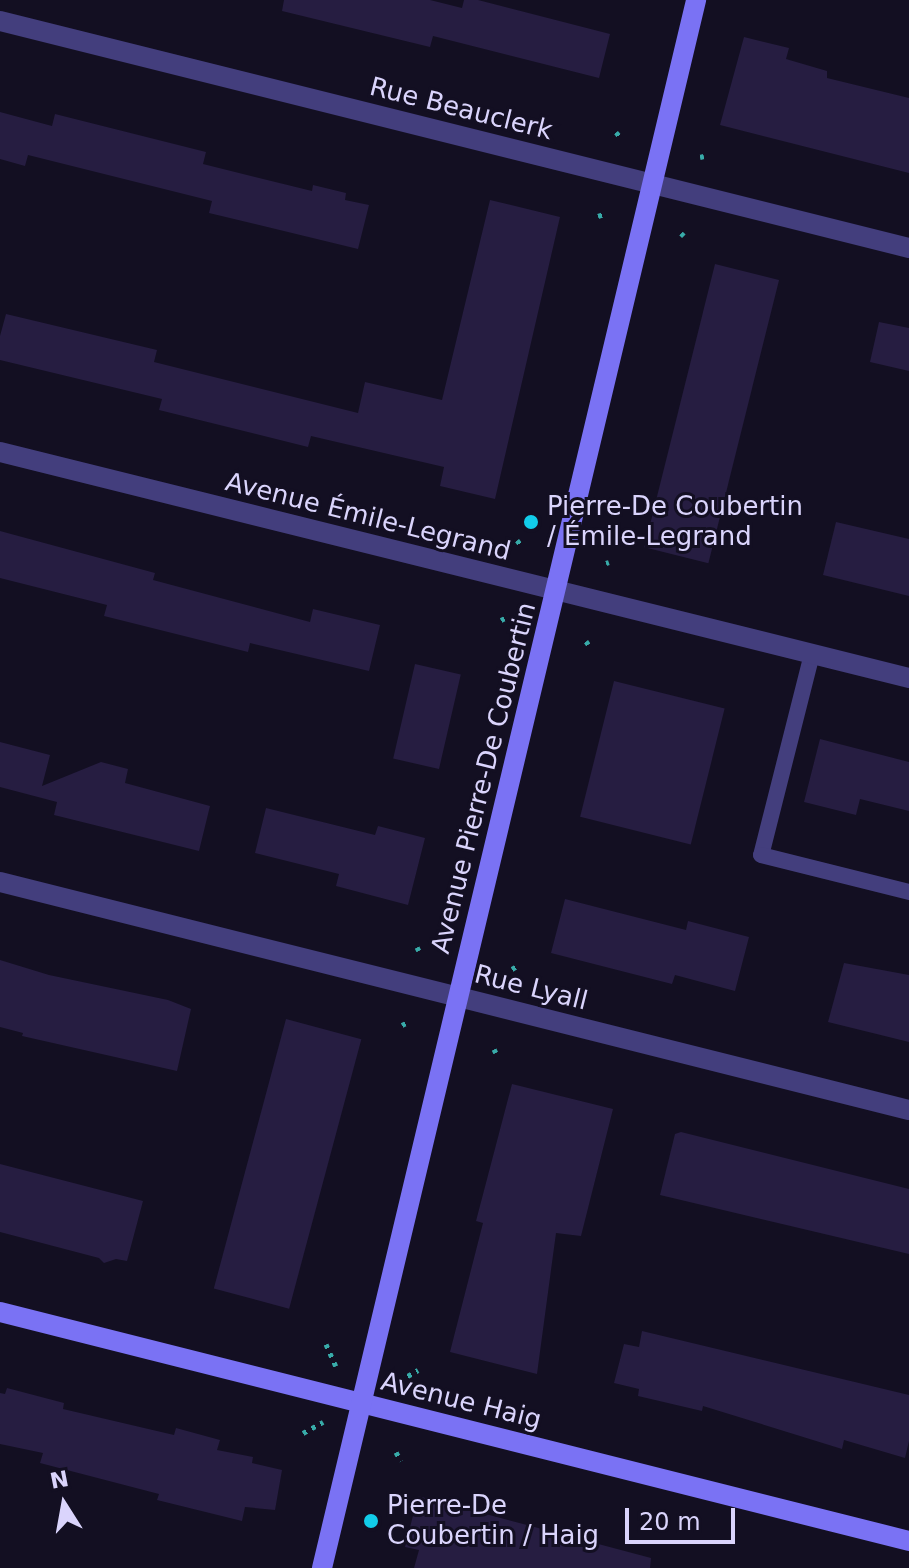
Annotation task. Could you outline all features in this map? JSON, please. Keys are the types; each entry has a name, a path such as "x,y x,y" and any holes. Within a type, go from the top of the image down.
{"street":[{"name":"Avenue Pierre-De Coubertin","path":"322,1568 696,0"},
{"name":"Rue Beauclerk","path":"0,21 909,248"},
{"name":"Avenue Émile-Legrand","path":"0,452 909,678"},
{"name":"Rue Lyall","path":"0,882 909,1110"},
{"name":"Avenue Haig","path":"0,1312 909,1541"}],"lane":[{"path":"812,654 761,855 909,892"}],"path":[{"path":"326,1344 336,1366"},
{"path":"399,1381 418,1370"},
{"path":"303,1433 324,1422"},
{"path":"396,1452 401,1461"}],"building":[{"path":"284,0 430,0 462,8 464,0 478,0 610,34 599,78 433,36 430,47 282,11"},
{"path":"744,37 789,48 786,59 827,71 827,78 909,98 909,173 720,125"},
{"path":"0,112 52,126 55,114 206,152 203,164 312,191 313,185 346,193 345,200 369,205 358,249 209,213 212,201 28,155 25,166 0,159"},
{"path":"490,200 560,217 495,499 440,486 444,467 311,436 308,447 159,410 162,399 0,360 0,336 6,314 157,350 154,362 358,413 365,382 442,400"},
{"path":"715,264 779,280 708,563 644,547"},
{"path":"879,322 909,328 909,371 870,362"},
{"path":"836,522 909,539 909,596 823,575"},
{"path":"0,531 155,573 153,580 310,622 313,609 380,625 369,671 250,643 248,652 104,616 107,605 0,578"},
{"path":"415,664 461,675 439,769 393,759"},
{"path":"614,681 725,709 691,844 580,817"},
{"path":"820,739 909,762 909,811 860,799 856,815 804,802"},
{"path":"0,742 50,755 42,786 101,762 128,769 125,783 210,806 199,851 54,815 57,802 0,787"},
{"path":"266,808 375,835 378,826 425,838 408,905 336,886 339,874 255,853"},
{"path":"565,899 686,930 688,921 749,937 735,991 675,975 672,984 551,953"},
{"path":"0,960 49,975 168,1000 191,1009 177,1071 22,1036 23,1033 0,1027"},
{"path":"844,963 909,975 909,1042 828,1022"},
{"path":"286,1019 361,1039 289,1309 214,1288"},
{"path":"512,1084 613,1109 581,1236 556,1233 537,1374 450,1352 483,1223 476,1221"},
{"path":"681,1132 909,1189 909,1254 660,1195 675,1134"},
{"path":"0,1164 143,1201 127,1261 116,1259 104,1263 99,1258 0,1232"},
{"path":"642,1331 909,1395 909,1441 905,1458 844,1440 842,1449 703,1406 702,1411 638,1396 639,1389 614,1383 624,1344 639,1347"},
{"path":"7,1388 64,1403 63,1409 174,1435 176,1428 220,1440 217,1450 253,1457 252,1463 282,1470 275,1510 245,1507 242,1521 157,1500 159,1494 40,1463 43,1453 0,1444 0,1393 5,1394"},
{"path":"418,1496 651,1558 650,1568 414,1568 419,1550 405,1547"}],"place":[{"name":"Pierre-De Coubertin / Émile-Legrand","path":"531,522"},
{"name":"Pierre-De Coubertin / Haig","path":"371,1521"}]}
